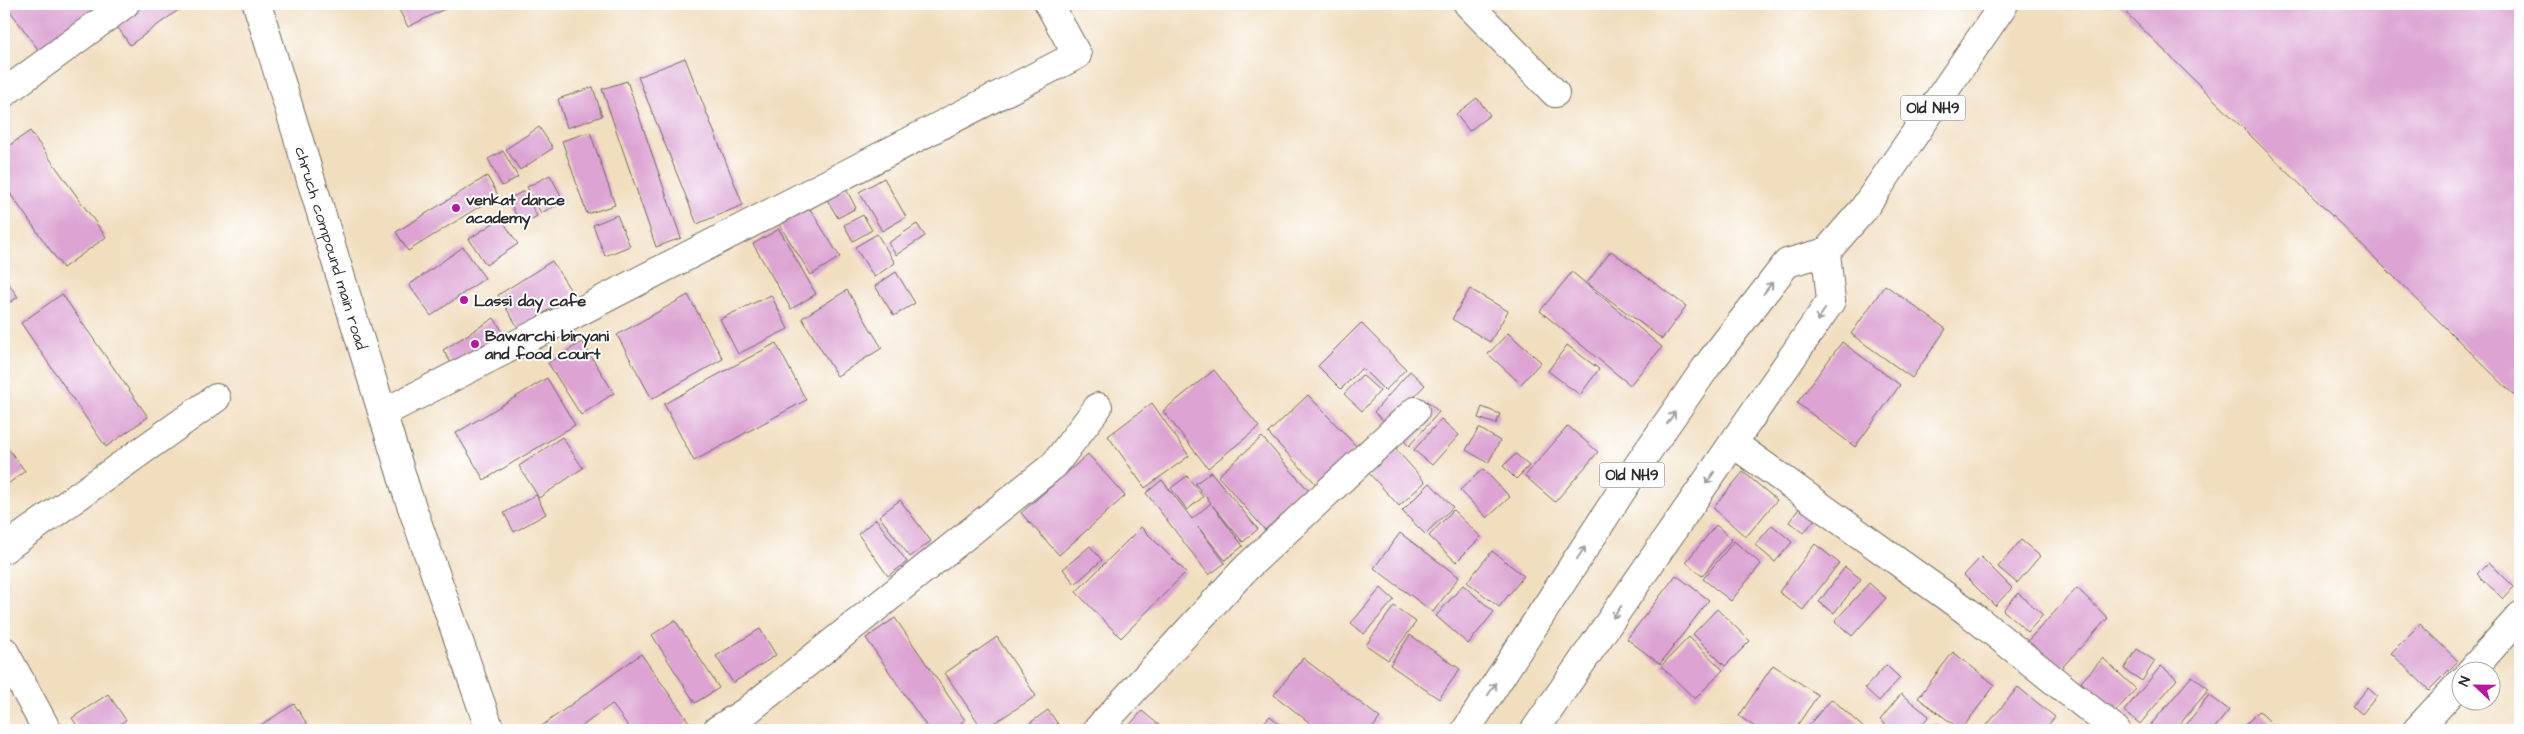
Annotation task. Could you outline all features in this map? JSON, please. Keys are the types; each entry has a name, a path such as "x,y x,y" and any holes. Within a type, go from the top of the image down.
{"street":[{"path":"4,93 126,4"},
{"name":"chruch compound main road","path":"257,4 407,493 490,730"},
{"path":"383,413 1077,55 1049,4"},
{"path":"1468,4 1555,93"},
{"name":"Old NH9","path":"1466,730 1643,458 1706,366 1787,263 1826,252 1862,211 2004,4"},
{"path":"1535,730 1831,301 1826,252"},
{"path":"4,549 216,398"},
{"path":"717,730 747,711 1054,465 1098,407"},
{"path":"1097,730 1245,569 1415,411"},
{"path":"1734,444 1968,612 2116,730"},
{"path":"2479,662 2520,616"},
{"path":"4,651 47,730"},
{"path":"2417,730 2452,692"}],"building":[{"path":"5,4 106,4 40,52"},
{"path":"118,4 182,4 184,6 130,45 107,12"},
{"path":"396,4 454,4 408,27"},
{"path":"2117,4 2520,4 2520,401"},
{"path":"685,58 743,205 697,224 638,77"},
{"path":"627,81 681,238 656,247 602,89"},
{"path":"593,87 602,116 567,128 558,99"},
{"path":"1477,98 1490,115 1469,131 1456,114"},
{"path":"539,127 553,148 520,170 506,149"},
{"path":"30,131 106,237 63,268 4,185 4,149"},
{"path":"590,132 615,205 587,214 562,141"},
{"path":"503,151 518,177 502,186 488,159"},
{"path":"550,175 564,201 541,213 527,187"},
{"name":"venkat dance academy","path":"487,176 498,195 408,251 396,232"},
{"path":"884,178 906,217 882,231 859,192"},
{"path":"845,187 856,208 838,218 826,198"},
{"path":"524,191 537,216 521,225 508,199"},
{"path":"808,206 840,257 811,275 779,224"},
{"path":"617,215 630,246 605,256 593,225"},
{"path":"863,215 872,230 853,241 844,225"},
{"path":"501,218 518,244 486,265 469,239"},
{"path":"917,224 925,236 896,255 888,243"},
{"path":"779,229 816,294 791,309 753,244"},
{"path":"877,234 895,263 874,277 855,247"},
{"path":"463,247 485,278 431,316 409,285"},
{"path":"1611,251 1686,306 1662,339 1587,283"},
{"path":"552,261 573,294 519,329 498,295"},
{"path":"896,272 915,303 894,316 875,286"},
{"path":"1572,272 1662,347 1630,385 1540,311"},
{"path":"4,277 18,297 9,303 4,296"},
{"path":"1885,285 1946,329 1912,378 1851,334"},
{"path":"1470,289 1508,311 1490,342 1452,319"},
{"path":"847,290 882,348 837,376 802,318"},
{"path":"62,294 148,417 106,447 21,323"},
{"path":"688,295 723,359 652,399 617,335"},
{"path":"771,295 788,329 738,354 720,319"},
{"name":"Bawarchi biryani and food court","path":"494,318 507,339 456,371 443,350"},
{"path":"1361,323 1406,369 1385,391 1362,368 1341,389 1318,366"},
{"path":"1508,333 1541,362 1521,384 1488,354"},
{"path":"582,342 614,393 581,415 548,363"},
{"path":"1842,342 1900,385 1855,447 1797,403"},
{"path":"776,343 806,400 694,461 664,404"},
{"path":"1567,345 1599,369 1580,395 1548,371"},
{"path":"1214,370 1259,427 1208,468 1163,411"},
{"path":"1410,371 1425,385 1388,425 1374,412"},
{"path":"1362,375 1380,391 1362,411 1344,394"},
{"path":"547,378 575,425 484,480 456,433"},
{"path":"1308,395 1357,447 1317,485 1268,433"},
{"path":"1427,401 1439,412 1409,446 1397,435"},
{"path":"1152,403 1189,456 1145,488 1108,436"},
{"path":"1482,407 1500,414 1496,424 1478,418"},
{"path":"1441,419 1459,435 1432,465 1414,450"},
{"path":"1568,426 1598,452 1555,502 1525,476"},
{"path":"1479,428 1500,441 1488,463 1466,450"},
{"path":"562,437 583,468 539,498 519,466"},
{"path":"1262,437 1309,491 1265,530 1218,476"},
{"path":"4,443 25,471 4,487"},
{"path":"1394,447 1425,482 1399,506 1368,472"},
{"path":"1088,454 1125,496 1059,555 1021,513"},
{"path":"1516,454 1529,466 1516,479 1503,466"},
{"path":"1483,469 1510,497 1487,518 1460,490"},
{"path":"1211,472 1258,529 1243,542 1212,505 1243,546 1225,560 1198,527 1225,563 1209,575 1146,493 1162,480 1192,519 1211,503 1195,484"},
{"path":"1743,472 1777,500 1746,537 1713,508"},
{"path":"1187,476 1203,497 1187,510 1171,488"},
{"path":"1430,483 1453,507 1425,534 1402,511"},
{"path":"536,495 546,514 514,532 504,513"},
{"path":"900,500 931,541 910,557 879,516"},
{"path":"1801,506 1816,517 1804,533 1789,522"},
{"path":"1453,510 1481,537 1456,562 1429,536"},
{"path":"876,519 907,562 888,576 858,534"},
{"path":"1716,525 1732,539 1702,576 1686,562"},
{"path":"1772,525 1792,542 1775,562 1755,545"},
{"path":"1141,527 1186,572 1121,638 1076,592"},
{"path":"1400,533 1459,577 1433,612 1374,568"},
{"path":"2021,540 2040,556 2017,583 1998,567"},
{"path":"1734,541 1761,564 1731,601 1703,579"},
{"path":"1815,544 1839,563 1803,610 1779,592"},
{"path":"1090,546 1102,560 1075,584 1063,569"},
{"path":"1492,551 1524,576 1499,607 1467,582"},
{"path":"1981,557 2012,588 1995,606 1964,575"},
{"path":"2489,562 2514,587 2503,599 2477,574"},
{"path":"1845,567 1861,579 1834,613 1819,602"},
{"path":"1676,575 1709,600 1660,664 1627,639"},
{"path":"1869,583 1886,598 1852,636 1835,621"},
{"path":"1463,585 1494,612 1468,644 1436,616"},
{"path":"1381,588 1394,600 1364,634 1351,623"},
{"path":"2077,588 2108,618 2053,677 2022,647"},
{"path":"2018,593 2043,615 2028,632 2003,610"},
{"path":"1394,606 1416,622 1388,660 1366,645"},
{"path":"1717,609 1750,641 1725,666 1693,634"},
{"path":"895,618 965,720 951,730 929,730 866,638"},
{"path":"675,620 719,688 695,703 652,635"},
{"path":"2420,624 2458,661 2452,662 2452,667 2429,690 2391,653"},
{"path":"760,629 776,655 733,683 716,656"},
{"path":"1410,635 1460,669 1439,699 1390,665"},
{"path":"997,637 1036,696 983,730 945,673"},
{"path":"1689,637 1723,670 1695,699 1661,666"},
{"path":"2137,649 2155,661 2142,681 2124,669"},
{"path":"1953,652 1995,685 1961,730 1918,698"},
{"path":"641,654 689,722 678,730 631,730 612,704 577,730 536,730"},
{"path":"1303,658 1380,718 1371,730 1319,730 1274,695"},
{"path":"2103,658 2136,689 2114,713 2081,682"},
{"path":"1773,665 1818,695 1794,730 1759,730 1739,716"},
{"path":"1886,665 1900,678 1879,701 1865,688"},
{"path":"2161,666 2177,679 2140,724 2124,711"},
{"path":"2192,676 2209,689 2175,730 2146,730"},
{"path":"2018,687 2055,717 2044,730 1983,730"},
{"path":"2368,688 2377,696 2362,714 2353,706"},
{"path":"108,694 126,720 111,730 80,730 72,718"},
{"path":"1901,694 1929,716 1917,730 1893,730 1880,720"},
{"path":"2209,695 2229,710 2213,730 2182,730"},
{"path":"1832,699 1866,730 1804,730"},
{"path":"294,704 311,730 253,730"},
{"path":"1048,710 1062,730 1020,730"},
{"path":"1142,711 1165,730 1125,730"},
{"path":"2259,711 2276,730 2240,730"},
{"path":"1270,716 1285,730 1257,730"},
{"path":"1937,723 1945,730 1931,730"}],"place":[{"name":"venkat dance academy","path":"456,208"},
{"name":"Lassi day cafe","path":"464,300"},
{"name":"Bawarchi biryani and food court","path":"475,344"}]}
